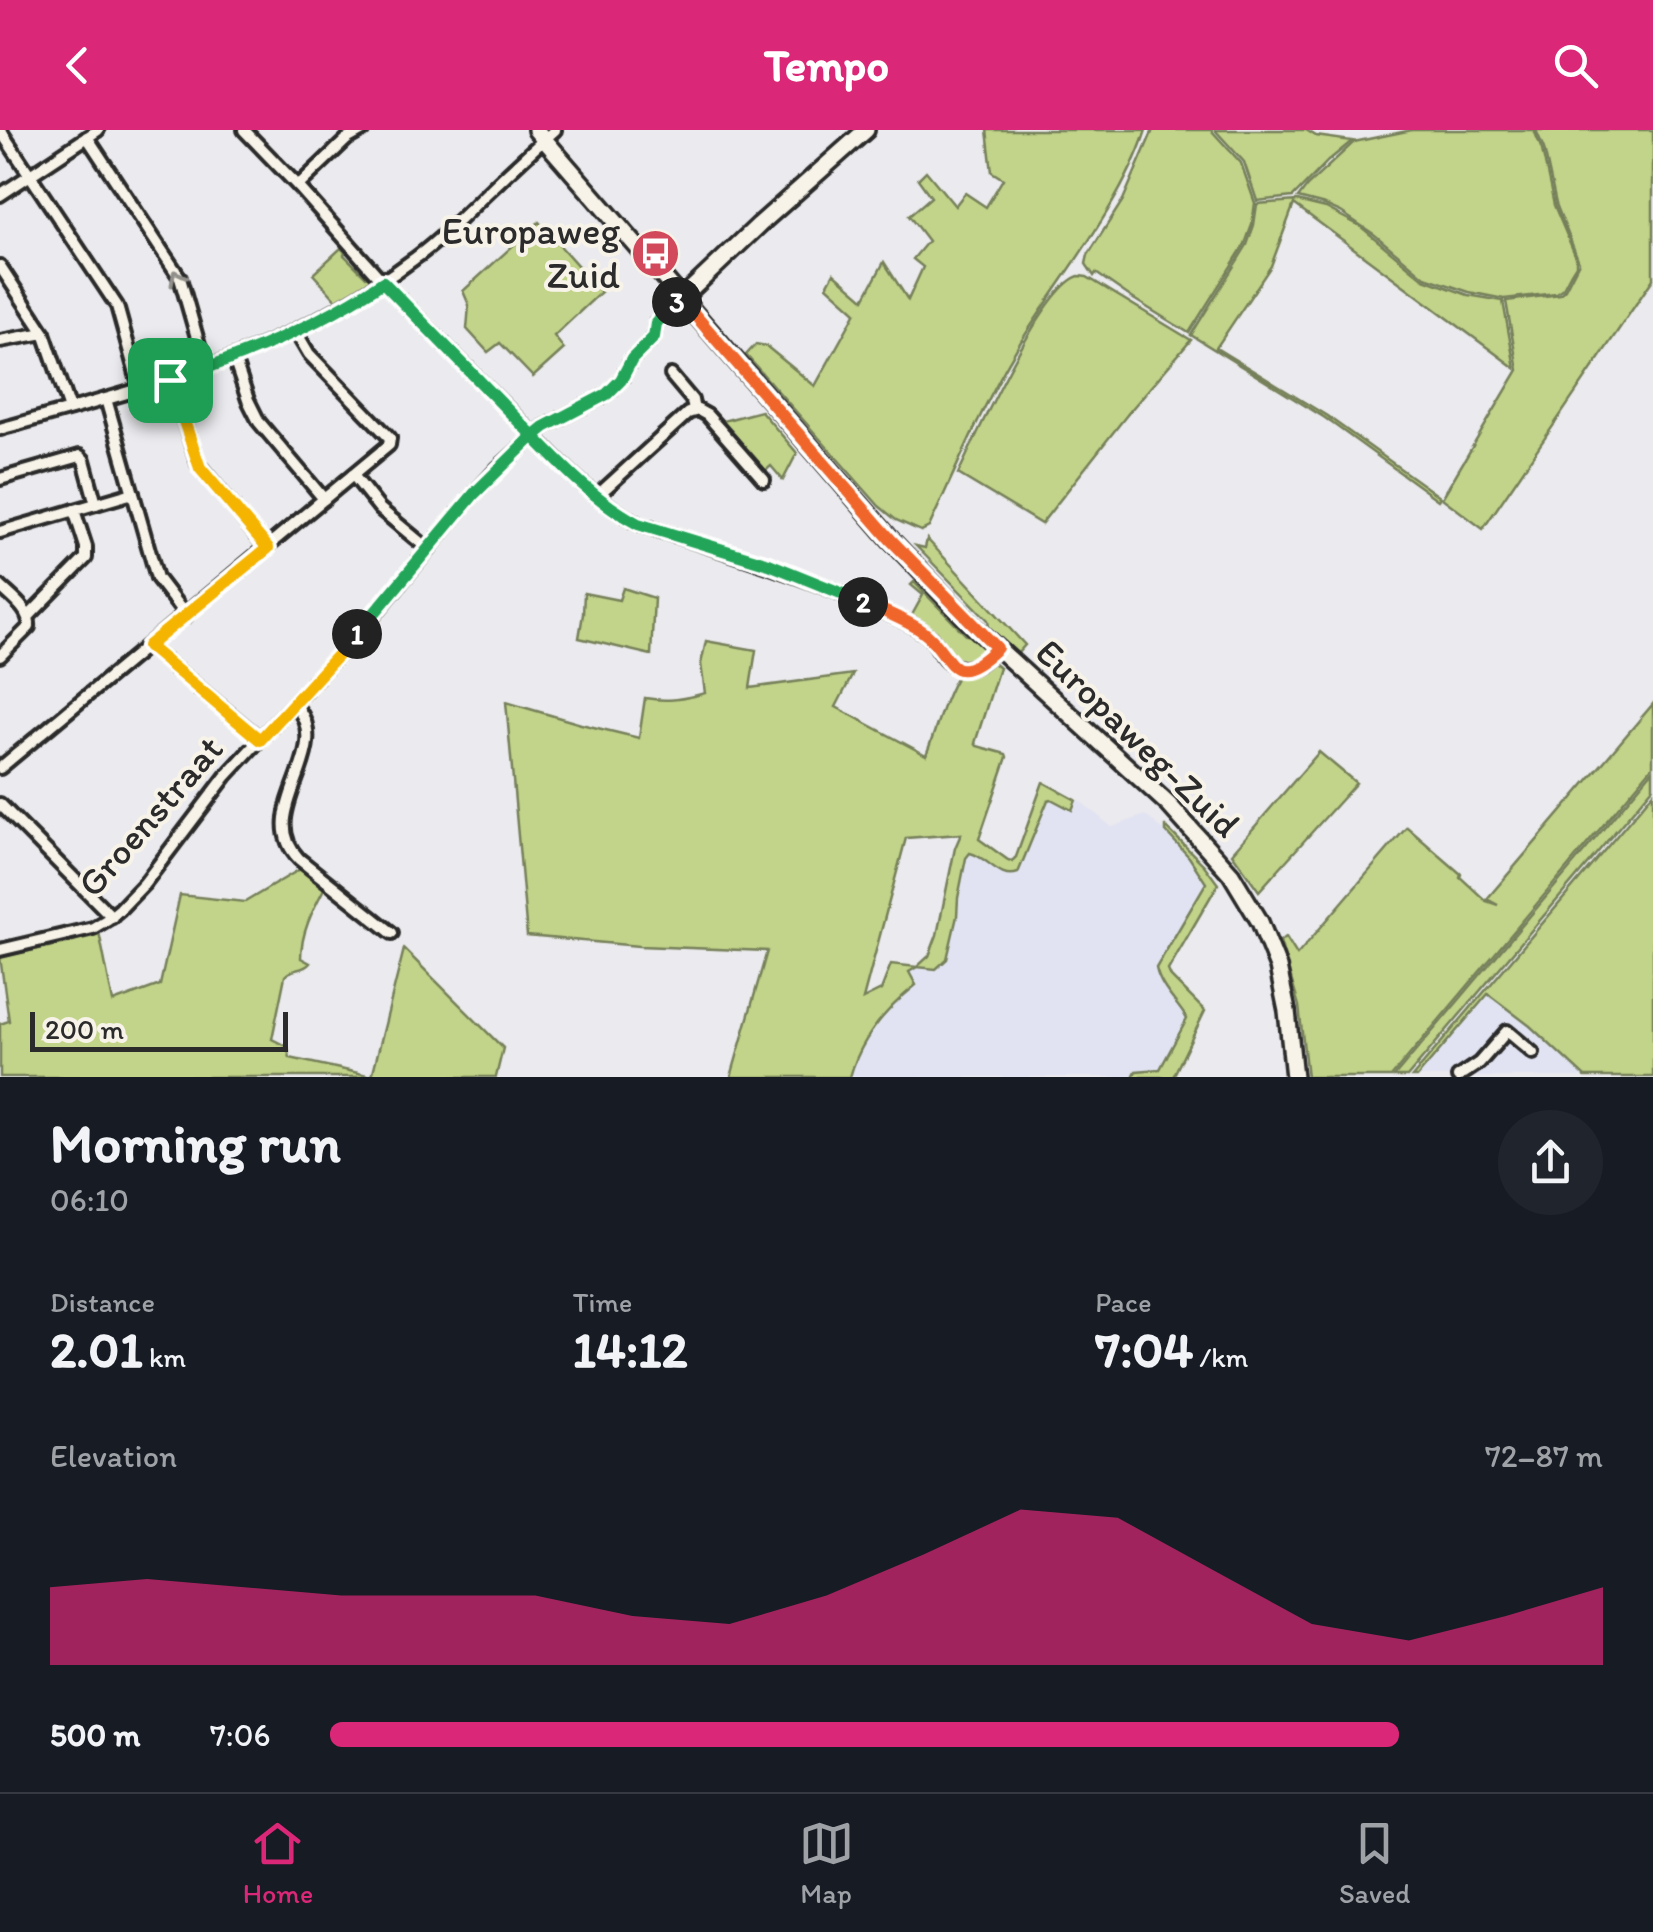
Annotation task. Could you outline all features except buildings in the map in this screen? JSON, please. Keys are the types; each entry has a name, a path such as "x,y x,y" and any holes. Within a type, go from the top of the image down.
{"street":[{"path":"0,195 98,130"},
{"path":"244,130 383,282 533,436 596,496 621,514 638,524 769,564 892,616 929,636 945,660 954,666 971,668 997,648"},
{"name":"Groenstraat","path":"0,950 80,932 112,917 144,884 226,776 364,626 498,469 544,427 607,394 654,337 656,323 758,225 866,130"},
{"path":"298,186 359,131"},
{"path":"0,429 234,359 351,303 428,249 545,133"},
{"name":"Europaweg-Zuid","path":"545,133 681,299 861,507 997,648 1169,805 1231,874 1260,922 1278,968 1294,1077"},
{"path":"87,137 180,278 206,369"},
{"path":"2,138 118,309 140,389"},
{"path":"0,266 44,333 70,409"},
{"path":"0,768 389,445 390,438 309,354 296,332"},
{"path":"0,341 44,333"},
{"path":"234,359 259,422 324,500"},
{"path":"671,375 692,400 694,410"},
{"path":"170,380 200,468 268,548"},
{"path":"106,399 157,578 186,616"},
{"path":"596,496 694,410 707,414 764,480"},
{"path":"0,479 80,456 96,504"},
{"path":"353,475 384,513 428,549"},
{"path":"0,532 133,494"},
{"path":"29,616 86,558 74,510"},
{"path":"0,586 29,616 29,627 0,656"},
{"path":"148,646 260,740"},
{"path":"294,704 304,718 309,736 284,814 290,848 299,860 392,933"},
{"path":"0,804 112,917"},
{"path":"1458,1077 1478,1071 1507,1031 1533,1054"}],"shaded area":[{"path":"1051,799 1071,809 1079,800 1112,827 1145,815 1189,857 1206,883 1157,975 1187,1018 1160,1069 1136,1071 1133,1077 850,1077 859,1050 898,1000 908,973 952,942 966,858 970,853 977,854 1004,874 1017,873"},
{"path":"1488,994 1530,1026 1585,1077 1417,1077"}],"green space":[{"path":"987,130 1146,130 1121,187 1017,348 929,527 921,531 896,520 879,506 746,355 756,344 766,346 815,386 856,312 827,286 834,273 864,299 884,262 908,300 923,267 913,259 928,241 909,216 931,197 918,179 926,171 955,206 965,193 986,207 1003,179 992,172"},
{"path":"1153,130 1211,130 1241,163 1255,203 1245,244 1189,333 1096,273 1094,276 1086,264 1123,200"},
{"path":"1215,130 1306,130 1316,136 1352,141 1293,197 1257,201 1244,162"},
{"path":"1412,130 1534,130 1554,205 1576,257 1576,265 1563,288 1556,293 1504,299 1469,292 1425,277 1341,212 1298,198 1354,142"},
{"path":"1536,130 1653,130 1653,279 1483,529 1442,498 1518,370 1506,301 1560,294 1579,262 1556,204"},
{"path":"1297,201 1326,208 1360,226 1424,279 1468,295 1503,301 1515,368 1294,204 1271,266 1216,348 1327,416 1440,497 1438,500 1325,418 1191,335 1247,245 1257,204"},
{"path":"539,222 601,292 554,336 564,349 533,377 500,343 488,352 467,329 469,305 463,291"},
{"path":"341,248 370,281 339,303 313,274"},
{"path":"1079,276 1087,277 1191,340 1041,524 958,474 1030,333 1064,286"},
{"path":"761,411 797,453 783,480 771,466 763,473 719,422"},
{"path":"927,539 1025,645 1017,654 916,546 925,548"},
{"path":"914,582 966,635 983,646 983,653 969,661 956,660 937,632 912,615 923,595 911,585"},
{"path":"623,588 654,598 651,655 579,638 584,593 619,600"},
{"path":"706,641 756,650 750,688 853,674 836,707 926,755 959,673 973,673 992,662 999,668 975,743 1007,757 979,839 1012,861 1043,782 1076,800 1072,810 1048,800 1018,873 999,871 970,853 947,959 936,969 917,967 909,972 916,985 876,1026 860,1050 850,1077 731,1077 767,951 527,936 506,702 639,738 645,698 675,699 705,693 701,664","holes":["961,834 929,956 917,967 891,964 881,990 863,999 906,838"]},
{"path":"1653,704 1653,766 1391,1077 1307,1077 1299,1006 1280,941 1286,937 1297,955 1407,827 1486,901 1498,905 1487,899"},
{"path":"1319,752 1356,783 1259,891 1232,853"},
{"path":"1653,770 1653,787 1407,1077 1394,1077"},
{"path":"1653,793 1653,1077 1585,1077 1488,994 1417,1077 1412,1077"},
{"path":"1166,827 1218,884 1168,970 1205,1011 1173,1077 1133,1077 1136,1071 1160,1069 1187,1019 1156,968 1206,883"},
{"path":"302,868 326,885 303,938 301,958 310,963 285,976 272,1039 288,1047 290,1058 372,1076 404,949 503,1048 496,1077 0,1077 0,1024 9,1021 0,957 99,932 113,1002 160,985 180,895 245,902"}],"place":[{"name":"Europaweg Zuid","path":"655,253"}],"route":[{"path":"170,380 200,468 268,548 148,646 260,740 324,672 474,494 533,436 596,496 638,524 769,564 864,602 929,636 945,660 954,666 971,668 997,648 839,483 681,299 656,323 654,337 607,394 533,436 383,282 351,303 269,344 170,380"}]}
